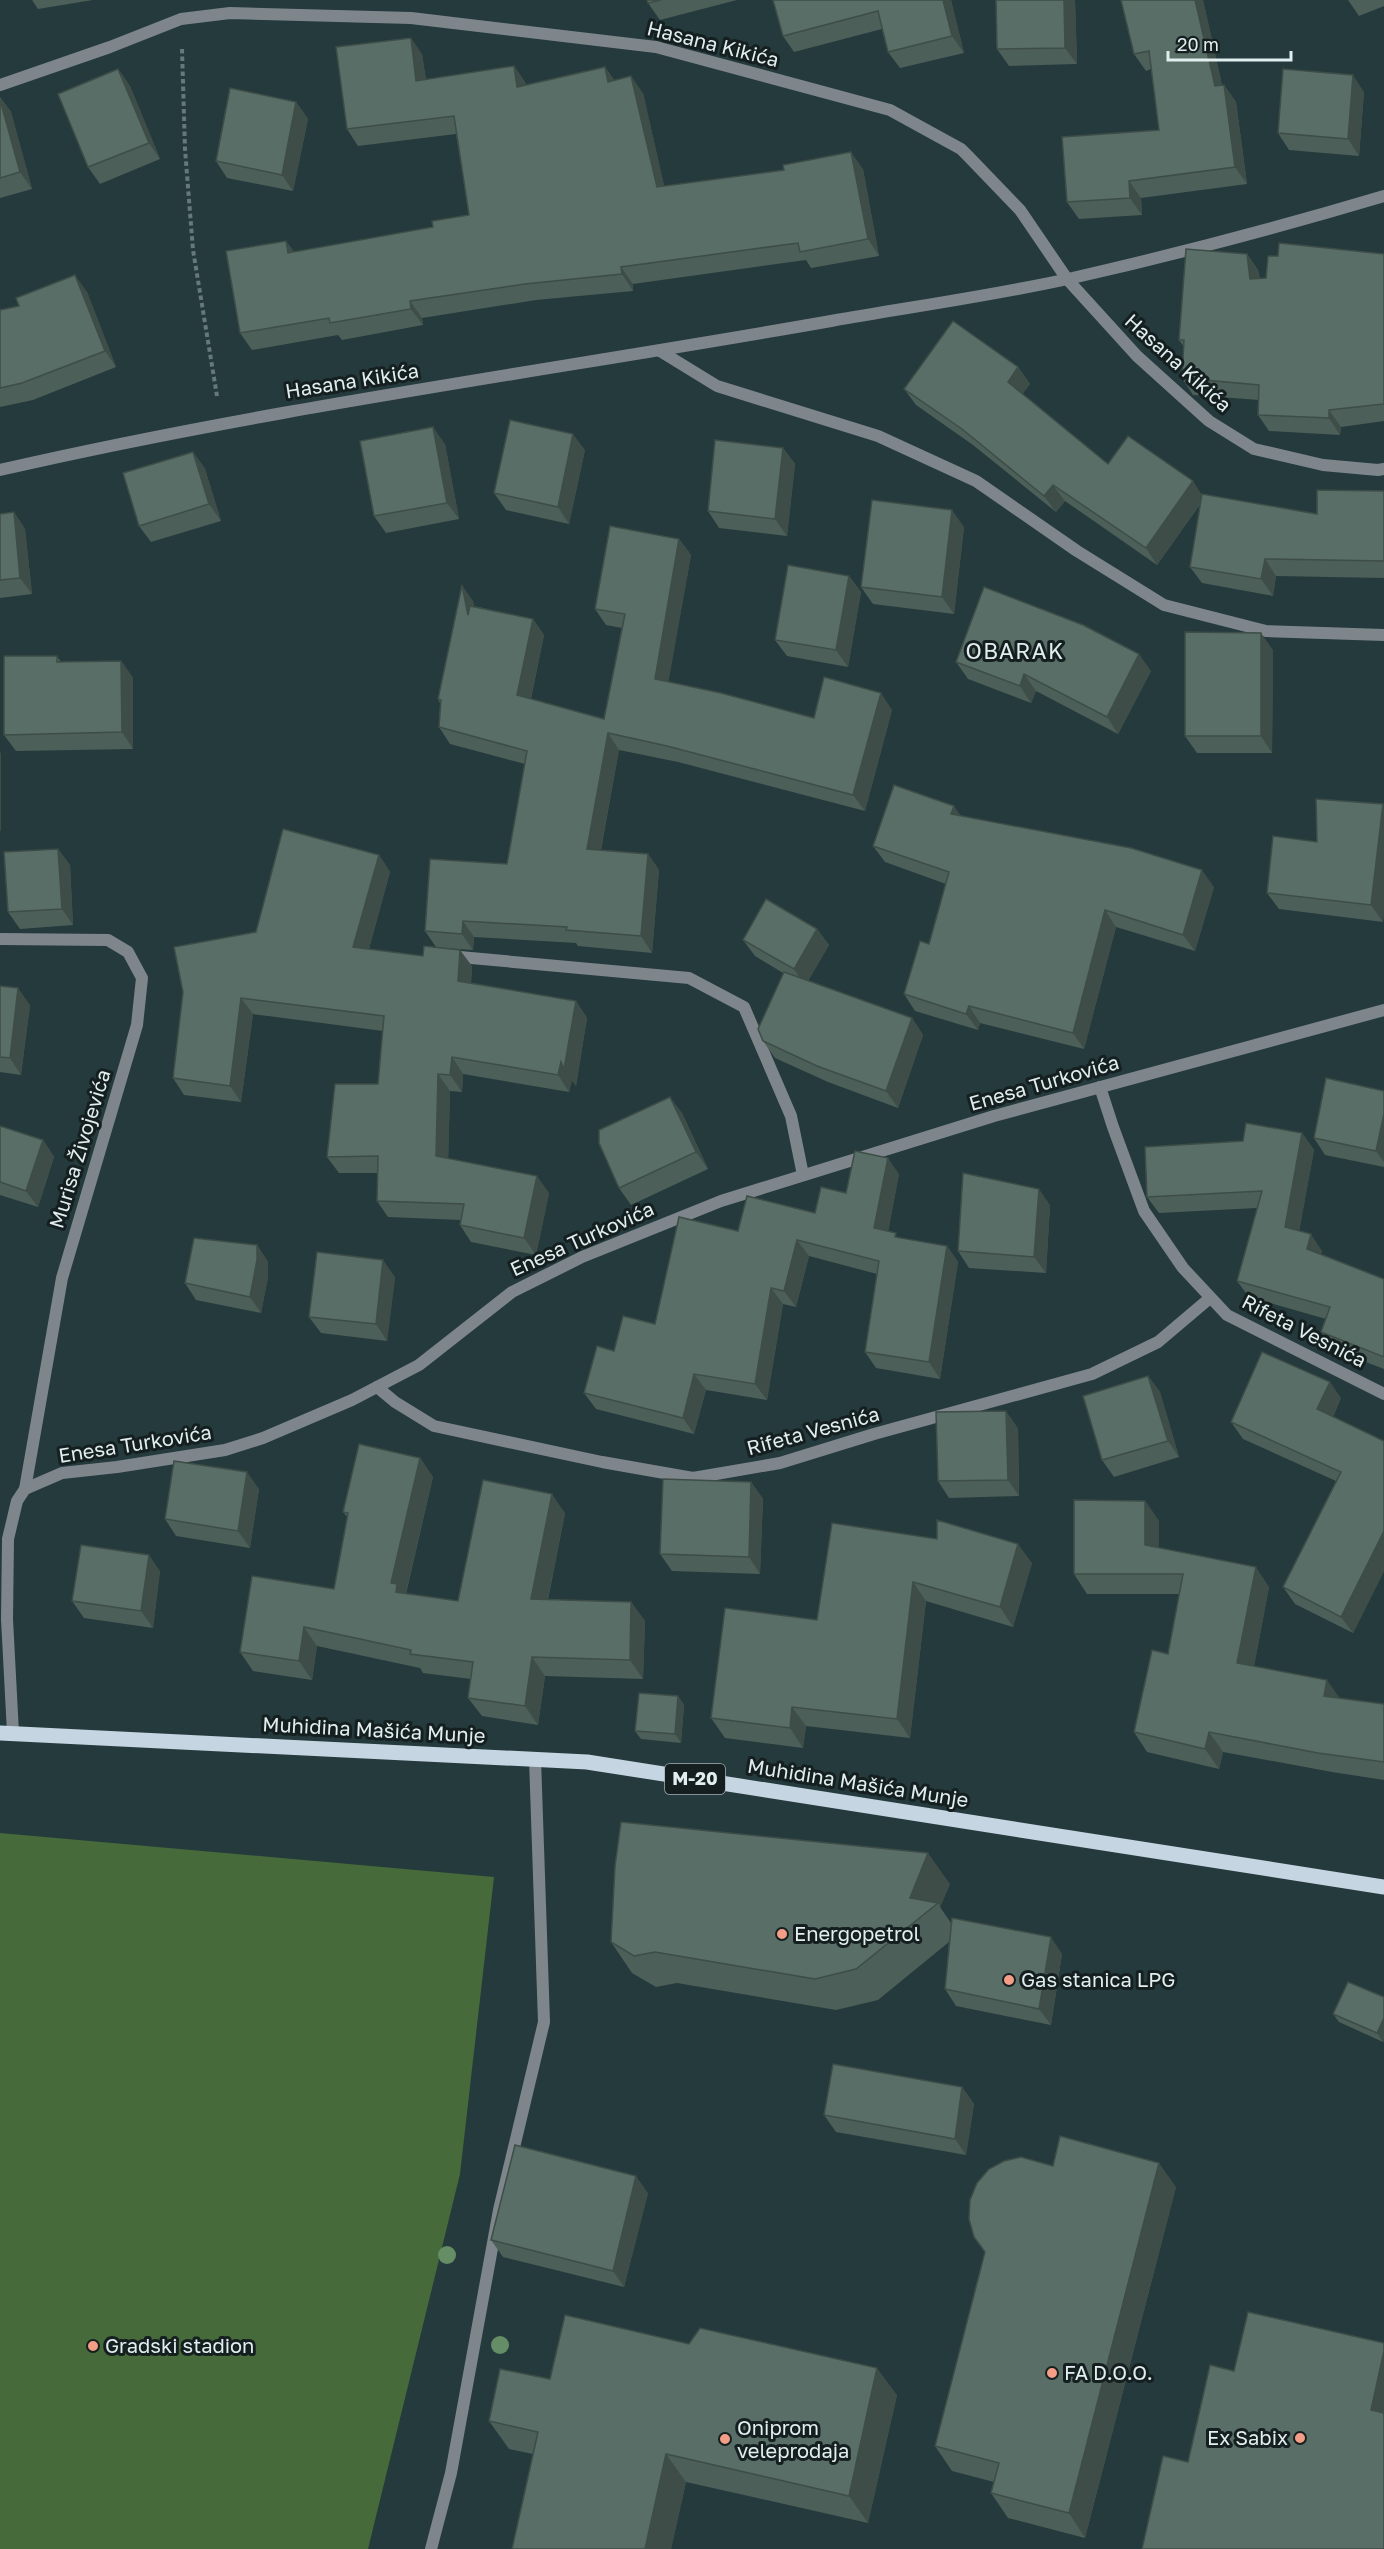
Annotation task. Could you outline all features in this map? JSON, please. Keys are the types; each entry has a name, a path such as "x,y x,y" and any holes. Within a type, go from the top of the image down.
{"main road":[{"name":"Muhidina Mašića Munje","path":"6,1733 587,1762 1384,1887"}],"street":[{"name":"Hasana Kikića","path":"0,85 110,47 181,19 230,13 411,18 645,45 890,110 961,149 1020,210 1067,279 1137,356 1209,421 1254,449 1323,465 1377,471 1384,469"},
{"name":"Hasana Kikića","path":"0,470 125,441 660,351 1067,279 1308,218 1384,196"},
{"path":"660,351 717,386 878,436 976,481 1077,551 1164,605 1266,631 1384,635"},
{"name":"Murisa Živojevića","path":"0,939 108,940 128,952 142,978 137,1025 62,1278 25,1489"},
{"path":"439,955 689,978 744,1007 791,1116 803,1175"},
{"name":"Enesa Turkovića","path":"25,1489 62,1473 225,1450 262,1438 352,1400 419,1365 512,1292 582,1257 721,1201 994,1116 1384,1010"},
{"name":"Rifeta Vesnića","path":"1100,1087 1144,1211 1183,1268 1210,1298 1227,1315 1384,1394"},
{"name":"Rifeta Vesnića","path":"377,1387 395,1402 434,1426 602,1462 693,1478 780,1463 874,1434 1092,1374 1158,1342 1210,1298"},
{"path":"6,1733 8,1539 17,1501 25,1489"},
{"path":"431,2549 451,2473 499,2210 544,2022 535,1759"}],"path":[{"path":"181,19 185,149 193,250 222,424"}],"green space":[{"path":"0,1833 494,1877 460,2174 368,2549 0,2549"}],"building":[{"path":"773,0 943,0 952,36 888,52 878,11 783,36"},
{"path":"996,0 1064,0 1065,48 997,49"},
{"path":"1121,0 1195,0 1215,86 1224,85 1235,167 1129,181 1130,198 1067,202 1062,137 1159,130 1149,51 1134,54"},
{"path":"411,38 416,81 514,66 517,87 605,67 608,82 631,76 657,187 784,170 783,165 851,152 868,239 800,252 798,243 621,267 622,274 525,284 410,301 411,309 330,323 329,318 240,333 226,251 286,241 288,253 433,227 432,221 469,215 454,116 347,129 336,47"},
{"path":"118,69 149,143 88,167 58,94"},
{"path":"1283,69 1353,75 1348,139 1278,133"},
{"path":"230,88 296,102 282,175 216,161"},
{"path":"0,100 20,172 0,178"},
{"path":"1279,243 1384,254 1384,404 1329,410 1329,418 1258,415 1259,385 1182,378 1184,340 1179,340 1186,249 1247,254 1250,279 1266,278 1268,256 1278,256"},
{"path":"75,275 105,351 22,383 0,388 0,310 19,306 16,298"},
{"path":"953,321 1018,367 1008,382 1108,464 1128,436 1193,481 1146,548 1053,485 1044,496 962,429 904,389"},
{"path":"510,420 573,434 558,507 494,493"},
{"path":"433,427 447,503 374,516 360,441"},
{"path":"715,440 783,448 775,519 708,511"},
{"path":"193,452 209,504 139,526 123,473"},
{"path":"1317,490 1384,491 1384,561 1265,559 1261,579 1190,567 1202,494 1317,514"},
{"path":"872,500 952,510 942,597 861,587"},
{"path":"14,512 20,578 0,580 0,514"},
{"path":"610,526 679,539 655,679 721,693 814,718 824,677 881,693 853,795 667,746 608,733 587,849 648,854 641,936 566,930 567,927 463,921 462,934 425,931 430,859 507,864 527,751 439,727 441,700 438,699 462,585 468,615 470,606 533,619 517,695 604,719 625,614 595,609"},
{"path":"788,565 849,576 836,650 775,640"},
{"path":"984,587 1083,625 1139,654 1107,717 1024,674 1020,686 956,662"},
{"path":"1185,632 1261,633 1261,736 1185,736"},
{"path":"4,656 57,656 57,662 121,661 122,732 4,735"},
{"path":"894,785 954,806 951,814 1131,848 1202,870 1183,935 1105,910 1073,1033 969,1006 966,1014 904,994 920,941 929,944 949,872 873,846"},
{"path":"1316,799 1383,804 1371,905 1267,893 1273,836 1317,842"},
{"path":"283,829 379,855 353,947 423,956 424,946 460,950 458,981 576,1001 564,1069 561,1062 558,1075 452,1057 450,1075 438,1074 436,1156 537,1176 524,1238 460,1225 464,1204 377,1201 378,1156 327,1157 335,1084 378,1084 384,1016 241,998 230,1086 173,1078 183,992 174,947 256,932"},
{"path":"58,849 62,909 8,912 4,852"},
{"path":"766,899 817,929 794,969 743,940"},
{"path":"784,972 912,1018 886,1091 817,1066 763,1041 758,1029"},
{"path":"0,986 18,988 10,1058 0,1057"},
{"path":"1326,1078 1384,1091 1384,1114 1376,1151 1314,1138"},
{"path":"670,1097 696,1152 619,1188 599,1143 599,1130"},
{"path":"1246,1123 1302,1133 1285,1227 1311,1234 1307,1249 1384,1279 1384,1357 1321,1332 1330,1307 1237,1281 1262,1191 1147,1197 1145,1147 1243,1141"},
{"path":"0,1126 43,1140 26,1191 0,1182"},
{"path":"855,1151 888,1158 874,1228 896,1233 895,1237 947,1246 929,1362 865,1352 879,1261 797,1240 784,1291 771,1288 755,1384 694,1374 683,1418 584,1393 597,1346 614,1351 623,1316 655,1324 679,1217 738,1231 747,1196 815,1213 821,1187 846,1193"},
{"path":"963,1173 1039,1189 1034,1257 958,1251"},
{"path":"194,1238 257,1245 257,1260 250,1297 185,1283"},
{"path":"317,1252 383,1260 376,1324 309,1317"},
{"path":"1262,1352 1330,1382 1317,1409 1384,1441 1384,1531 1341,1617 1283,1587 1341,1472 1231,1422"},
{"path":"1148,1376 1168,1441 1102,1460 1083,1396"},
{"path":"1006,1411 1008,1480 938,1481 936,1412"},
{"path":"359,1444 420,1458 391,1583 397,1584 396,1592 458,1601 483,1480 552,1494 531,1599 631,1602 630,1660 532,1657 525,1706 468,1698 473,1662 410,1654 411,1650 304,1627 299,1661 240,1652 252,1576 334,1589 348,1513 343,1512"},
{"path":"174,1461 247,1472 238,1531 165,1519"},
{"path":"663,1479 751,1482 749,1557 660,1554"},
{"path":"1074,1500 1145,1501 1145,1545 1256,1567 1237,1663 1327,1680 1324,1696 1384,1704 1384,1762 1318,1753 1209,1732 1205,1749 1134,1732 1152,1650 1168,1654 1183,1574 1074,1574"},
{"path":"937,1520 1018,1544 1000,1607 913,1582 897,1719 792,1707 790,1728 711,1718 725,1608 817,1620 832,1523 937,1539"},
{"path":"81,1545 149,1555 141,1611 72,1601"},
{"path":"639,1693 678,1696 675,1734 635,1731"},
{"name":"Energopetrol","path":"621,1822 928,1853 910,1898 938,1903 856,1969 815,1979 655,1952 634,1956 611,1942 615,1866"},
{"name":"Gas stanica LPG","path":"952,1918 1051,1937 1039,2009 945,1989"},
{"path":"1348,1982 1384,1997 1384,2018 1377,2033 1333,2014"},
{"path":"833,2064 962,2087 955,2139 824,2115"},
{"name":"FA D.O.O.","path":"1060,2136 1159,2163 1069,2513 991,2493 999,2463 935,2446 985,2252 974,2237 969,2219 970,2200 977,2183 989,2169 1004,2161 1021,2157 1053,2166"},
{"path":"515,2145 636,2176 613,2271 491,2240"},
{"name":"Ex Sabix","path":"1248,2312 1384,2343 1371,2410 1384,2413 1384,2549 1142,2549 1163,2456 1188,2462 1210,2365 1234,2371"},
{"name":"Oniprom veleprodaja","path":"565,2315 689,2344 700,2328 877,2368 849,2496 666,2454 645,2549 512,2549 538,2432 489,2421 500,2369 550,2379"}],"place":[{"name":"Energopetrol","path":"782,1934"},
{"name":"Gas stanica LPG","path":"1009,1980"},
{"name":"Gradski stadion","path":"93,2346"},
{"name":"FA D.O.O.","path":"1052,2373"},
{"name":"Ex Sabix","path":"1300,2438"},
{"name":"Oniprom veleprodaja","path":"725,2439"}],"district":[{"name":"OBARAK","path":"1015,651"}]}
